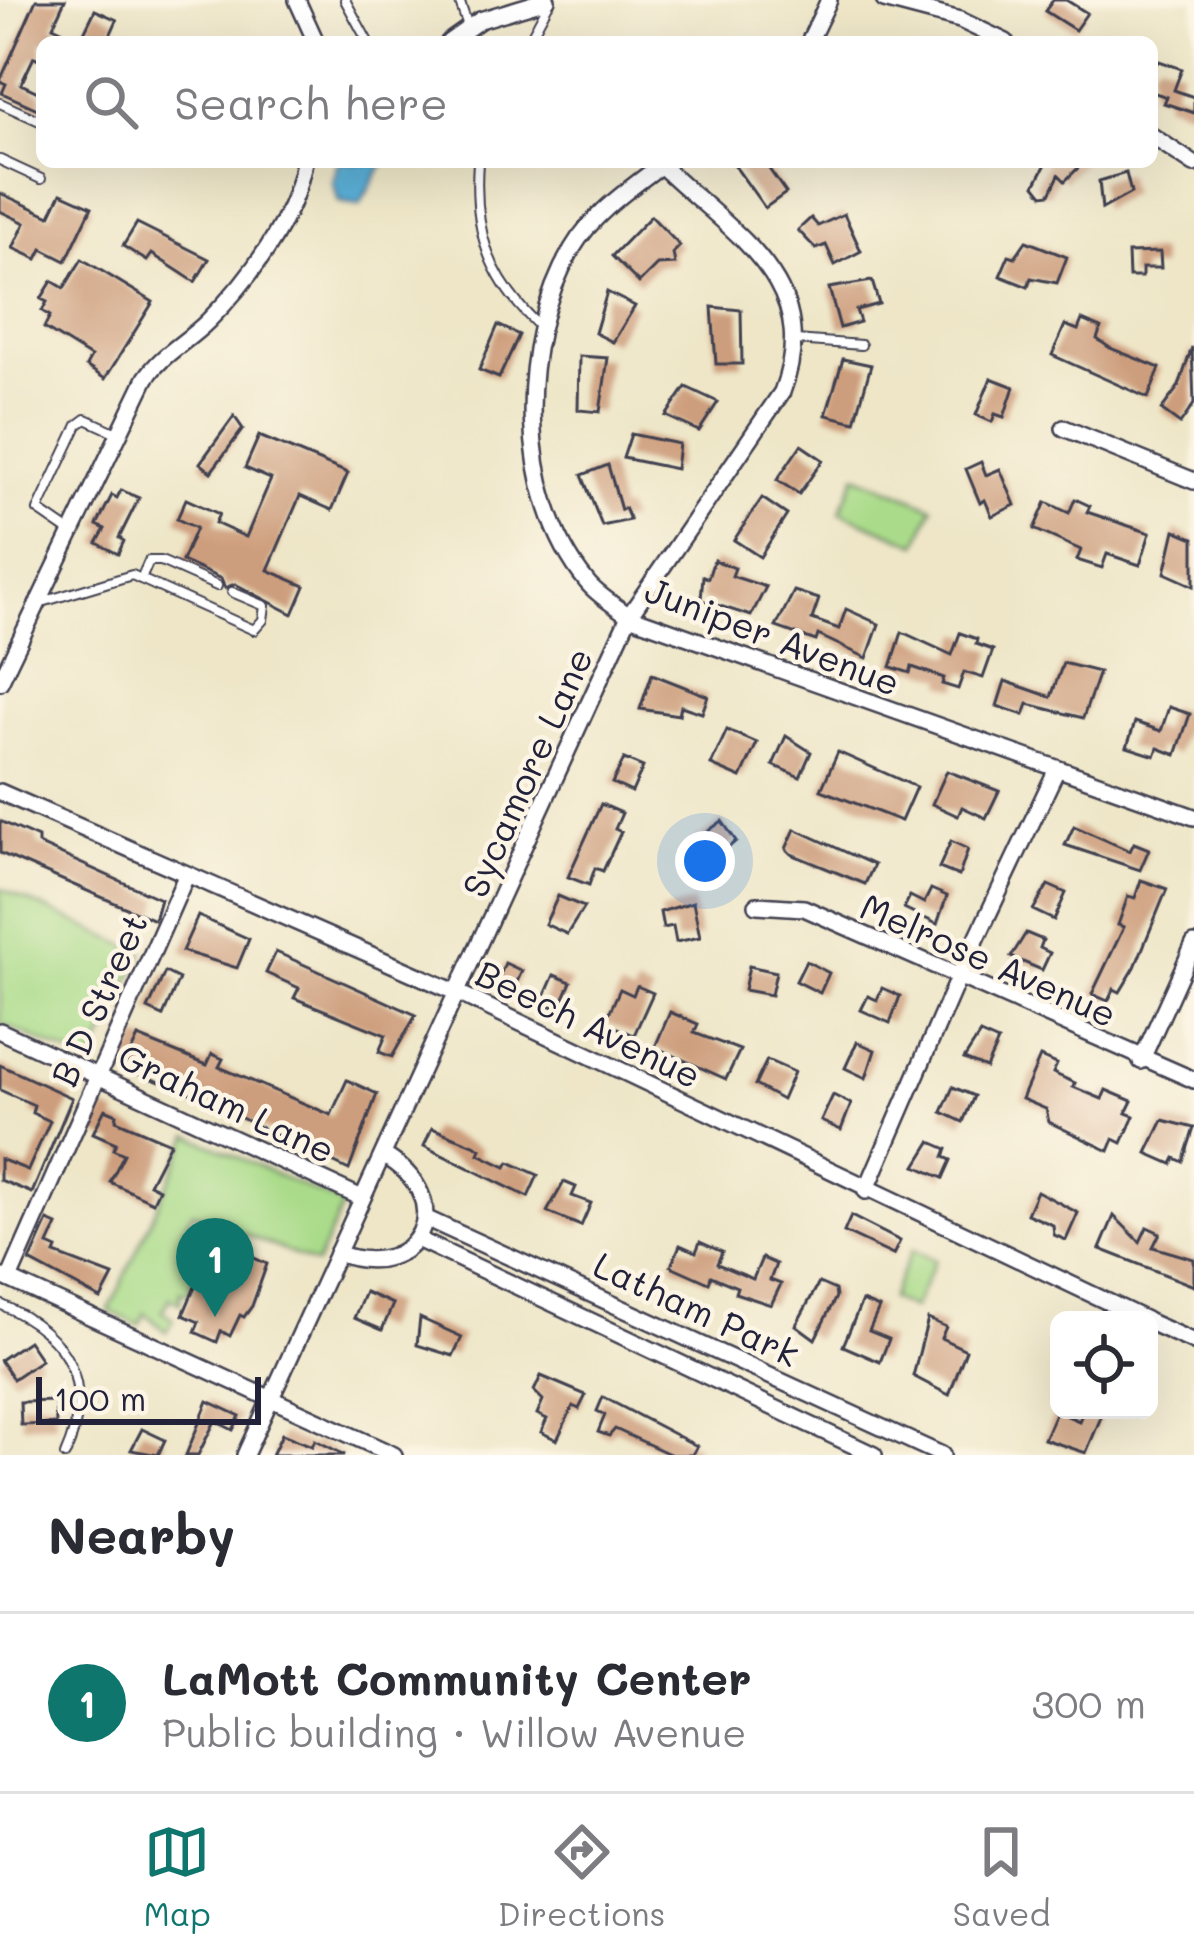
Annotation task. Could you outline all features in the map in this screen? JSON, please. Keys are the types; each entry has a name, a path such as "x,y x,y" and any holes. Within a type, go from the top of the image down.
{"street":[{"path":"297,0 313,36"},
{"path":"460,36 480,20 549,0"},
{"path":"812,36 829,0"},
{"path":"884,0 960,20 993,36"},
{"path":"1158,140 1194,164"},
{"path":"0,682 156,363 210,319 281,225 302,168"},
{"name":"Juniper Avenue","path":"658,168 601,213 573,247 541,327 533,396 538,466 555,528 587,583 629,616 1194,818"},
{"path":"667,168 773,274 789,300 796,340"},
{"name":"Sycamore Lane","path":"245,1455 629,616 782,392 796,340"},
{"path":"1064,428 1194,481"},
{"path":"866,1191 958,978 1056,771"},
{"name":"Beech Avenue","path":"0,792 458,993 1125,1311"},
{"name":"B D Street","path":"4,1277 186,876"},
{"name":"Melrose Avenue","path":"757,905 804,908 1141,1061 1194,1080"},
{"path":"1141,1061 1194,944"},
{"name":"Graham Lane","path":"0,1031 362,1198"},
{"path":"337,1253 380,1263 401,1255 417,1239 425,1218 416,1178 383,1155"},
{"name":"Latham Park","path":"425,1218 942,1455"},
{"name":"Latham Park","path":"417,1239 874,1455"},
{"path":"4,1277 394,1455"},
{"name":"Beech Avenue","path":"1158,1326 1194,1342"}],"lane":[{"path":"345,0 365,36"},
{"path":"459,0 469,31"},
{"path":"531,36 549,0"},
{"path":"0,103 36,119"},
{"path":"0,160 41,179"},
{"path":"478,168 482,230 492,267 501,289 541,327"},
{"path":"796,340 861,345"},
{"path":"71,533 40,517 38,510 68,446 86,419 119,434"},
{"path":"141,579 149,561 161,561 217,586"},
{"path":"38,603 132,575 254,630 263,620 265,607 232,592"},
{"path":"542,1301 556,1275"},
{"path":"0,1304 46,1328 68,1360 77,1418 64,1455"},
{"path":"793,1417 805,1391"}],"green space":[{"path":"856,475 933,507 917,544 840,512"},
{"path":"0,888 143,953 91,1064 0,1023"},
{"path":"190,1135 343,1205 316,1264 192,1212 183,1231 208,1241 187,1294 180,1292 180,1303 170,1298 162,1311 174,1320 166,1332 145,1313 139,1325 109,1311"},
{"path":"912,1250 935,1260 913,1309 890,1299"}],"water":[{"path":"337,168 381,168 360,205 339,202 333,183"}],"building":[{"path":"36,0 65,0 53,26 75,36 36,36 36,58 21,84 36,91 36,108 2,93 6,84 0,81"},
{"path":"1053,0 1066,0 1087,13 1075,30 1045,11"},
{"path":"95,10 117,20 110,36 82,36"},
{"path":"1158,62 1182,69 1174,90 1194,97 1194,113 1164,103 1167,97 1158,94"},
{"path":"736,168 768,168 786,193 765,208"},
{"path":"1044,168 1078,168 1065,181 1059,175 1050,194 1043,195 1035,185"},
{"path":"1126,173 1131,193 1102,209 1099,181"},
{"path":"0,193 50,216 61,193 92,207 66,261 42,249 37,259 13,248 25,223 0,211"},
{"path":"844,214 861,251 835,265 826,245 816,249 798,230 811,218 818,226"},
{"path":"651,216 680,246 673,253 675,264 657,265 639,283 612,256"},
{"path":"137,223 209,259 195,282 152,254 147,261 123,246"},
{"path":"1026,241 1067,257 1057,283 1031,278 1028,287 1000,276 1009,255 1015,257"},
{"path":"1160,252 1161,268 1142,268 1142,277 1129,277 1128,253"},
{"path":"82,259 153,302 105,379 86,366 91,357 44,328 50,316 42,311 47,302 41,299 52,281 64,288"},
{"path":"872,281 879,304 856,310 860,322 840,328 829,288"},
{"path":"607,292 635,306 613,342 595,333"},
{"path":"712,307 741,310 742,364 716,364"},
{"path":"1082,320 1101,328 1097,339 1110,348 1160,368 1148,398 1052,355 1065,325 1078,330"},
{"path":"498,325 519,335 499,378 479,370"},
{"path":"1192,347 1194,404 1180,424 1161,410 1179,386"},
{"path":"579,356 608,358 600,412 578,410"},
{"path":"843,359 871,365 855,422 826,415"},
{"path":"991,378 1014,387 1004,417 995,414 992,422 976,415"},
{"path":"686,387 718,402 699,431 666,416"},
{"path":"234,416 243,429 211,472 200,463"},
{"path":"631,434 679,444 676,469 623,458"},
{"path":"259,436 348,473 332,510 300,496 268,570 305,586 293,614 235,584 225,588 221,579 182,561 196,528 177,519 186,499 219,514 215,523 246,537 271,479 245,468"},
{"path":"801,445 823,460 799,494 777,480"},
{"path":"981,462 986,475 1000,469 1015,505 992,516 985,500 980,503 966,469"},
{"path":"608,465 621,510 625,508 630,520 602,526 582,475"},
{"path":"121,490 139,498 119,538 124,541 118,554 97,543 105,529 97,525 112,495 117,498"},
{"path":"762,498 787,515 760,557 734,540"},
{"path":"1075,499 1090,506 1087,512 1150,533 1140,565 1107,554 1102,568 1077,560 1081,550 1034,529 1046,502 1069,513"},
{"path":"1175,530 1194,538 1194,586 1165,573"},
{"path":"714,560 735,568 732,576 766,587 751,616 701,600 703,576 708,578"},
{"path":"794,591 819,599 812,619 839,629 846,609 879,624 867,658 818,635 816,641 776,627"},
{"path":"902,632 952,655 960,633 977,639 976,644 993,650 983,678 964,672 958,689 942,684 944,678 912,667 910,673 891,667"},
{"path":"1063,663 1099,672 1083,718 1028,704 1024,715 997,706 1005,681 1051,697"},
{"path":"652,674 708,696 702,713 681,706 679,715 640,709"},
{"path":"1169,707 1190,714 1176,755 1158,748 1155,756 1127,747 1135,722 1161,731"},
{"path":"727,730 757,743 741,778 711,765"},
{"path":"786,736 811,752 800,777 773,765"},
{"path":"838,752 916,787 901,821 821,790"},
{"path":"624,759 643,767 632,792 612,783"},
{"path":"947,771 999,791 986,818 962,807 958,816 932,804"},
{"path":"601,804 622,813 615,829 621,832 603,871 595,868 589,885 568,877"},
{"path":"0,821 38,838 38,844 160,899 154,920 0,853"},
{"path":"722,821 736,841 705,868 693,842"},
{"path":"1074,826 1130,851 1134,843 1149,849 1140,870 1065,845"},
{"path":"795,829 874,865 865,884 791,854 786,849"},
{"path":"951,841 968,849 959,876 939,868"},
{"path":"1141,880 1167,889 1135,967 1120,992 1114,989 1108,1001 1092,994 1124,927 1118,925 1128,896 1135,898"},
{"path":"1048,885 1066,893 1054,920 1033,910"},
{"path":"931,889 947,896 937,924 904,908 910,896 924,903"},
{"path":"558,896 584,907 567,934 545,924"},
{"path":"693,902 700,937 676,942 673,926 663,928 660,912"},
{"path":"198,916 249,939 237,968 182,951"},
{"path":"1026,933 1043,940 1040,948 1050,953 1042,970 1011,957"},
{"path":"276,952 416,1015 392,1057 379,1052 386,1035 294,998 299,988 266,973"},
{"path":"806,961 829,973 820,993 796,981"},
{"path":"505,963 522,971 510,997 494,990"},
{"path":"749,966 776,972 771,995 744,990"},
{"path":"165,972 179,979 163,1016 148,1009"},
{"path":"554,975 571,982 559,1009 542,1002"},
{"path":"637,986 653,993 634,1035 605,1022 620,989 633,995"},
{"path":"882,988 900,996 890,1023 861,1010 868,996 877,1000"},
{"path":"670,1012 698,1024 694,1033 740,1050 726,1079 655,1047"},
{"path":"980,1034 998,1042 986,1068 964,1059"},
{"path":"138,1037 207,1065 212,1054 223,1059 219,1067 331,1115 347,1080 377,1094 349,1170 183,1090 123,1069"},
{"path":"857,1042 875,1050 866,1078 845,1068"},
{"path":"1040,1057 1057,1064 1053,1073 1075,1083 1073,1087 1102,1099 1106,1090 1132,1101 1126,1113 1134,1116 1122,1143 1114,1139 1109,1151 1049,1122 1046,1109 1022,1099"},
{"path":"767,1060 794,1072 782,1100 755,1085"},
{"path":"0,1065 72,1098 32,1193 0,1180 0,1159 28,1170 50,1121 32,1113 34,1105 0,1090"},
{"path":"953,1087 974,1096 963,1122 942,1112"},
{"path":"833,1095 851,1104 841,1130 821,1121"},
{"path":"105,1109 117,1114 116,1120 170,1143 149,1184 159,1189 153,1202 110,1182 124,1154 113,1149 116,1143 93,1133"},
{"path":"1163,1120 1194,1128 1183,1162 1175,1158 1172,1164 1147,1153"},
{"path":"432,1128 474,1145 481,1149 479,1154 506,1167 509,1162 538,1175 528,1197 424,1146"},
{"path":"931,1142 947,1149 944,1157 951,1160 943,1178 916,1166"},
{"path":"564,1182 576,1187 572,1196 591,1203 581,1226 547,1212"},
{"path":"1037,1191 1078,1213 1066,1240 1054,1235 1053,1225 1027,1214"},
{"path":"851,1216 900,1241 893,1255 844,1232"},
{"path":"1114,1216 1140,1242 1147,1227 1160,1233 1153,1247 1194,1259 1194,1286 1100,1249"},
{"path":"48,1221 57,1225 48,1245 57,1249 55,1254 113,1276 101,1299 30,1261"},
{"path":"215,1240 267,1264 252,1306 244,1317 240,1315 230,1336 221,1331 217,1342 195,1332 199,1322 183,1315"},
{"path":"700,1242 722,1252 717,1264 753,1279 762,1258 776,1264 770,1280 781,1284 771,1305 735,1293 737,1287 711,1276 709,1283 671,1266 680,1245 696,1252"},
{"path":"819,1283 835,1290 836,1297 815,1339 796,1325"},
{"path":"365,1292 393,1304 382,1330 354,1318"},
{"path":"862,1301 879,1308 869,1331 889,1339 880,1362 843,1346"},
{"path":"420,1318 462,1337 453,1356 417,1345"},
{"path":"928,1319 946,1327 941,1338 966,1350 949,1395 913,1376"},
{"path":"28,1341 41,1360 13,1379 0,1360"},
{"path":"541,1376 586,1395 579,1409 573,1406 557,1440 541,1432 547,1419 537,1414 543,1400 534,1391"},
{"path":"603,1397 697,1446 692,1455 672,1455 615,1429 609,1436 598,1432 605,1415 597,1411"},
{"path":"55,1401 56,1424 21,1425 20,1402"},
{"path":"208,1401 240,1416 233,1430 215,1421 198,1455 186,1455"},
{"path":"1053,1419 1100,1419 1086,1453 1044,1439"},
{"path":"142,1429 165,1440 158,1455 131,1450"},
{"path":"282,1434 312,1446 315,1440 345,1455 272,1455"}],"place":[{"name":"LaMott Community Center","path":"215,1317"}]}
